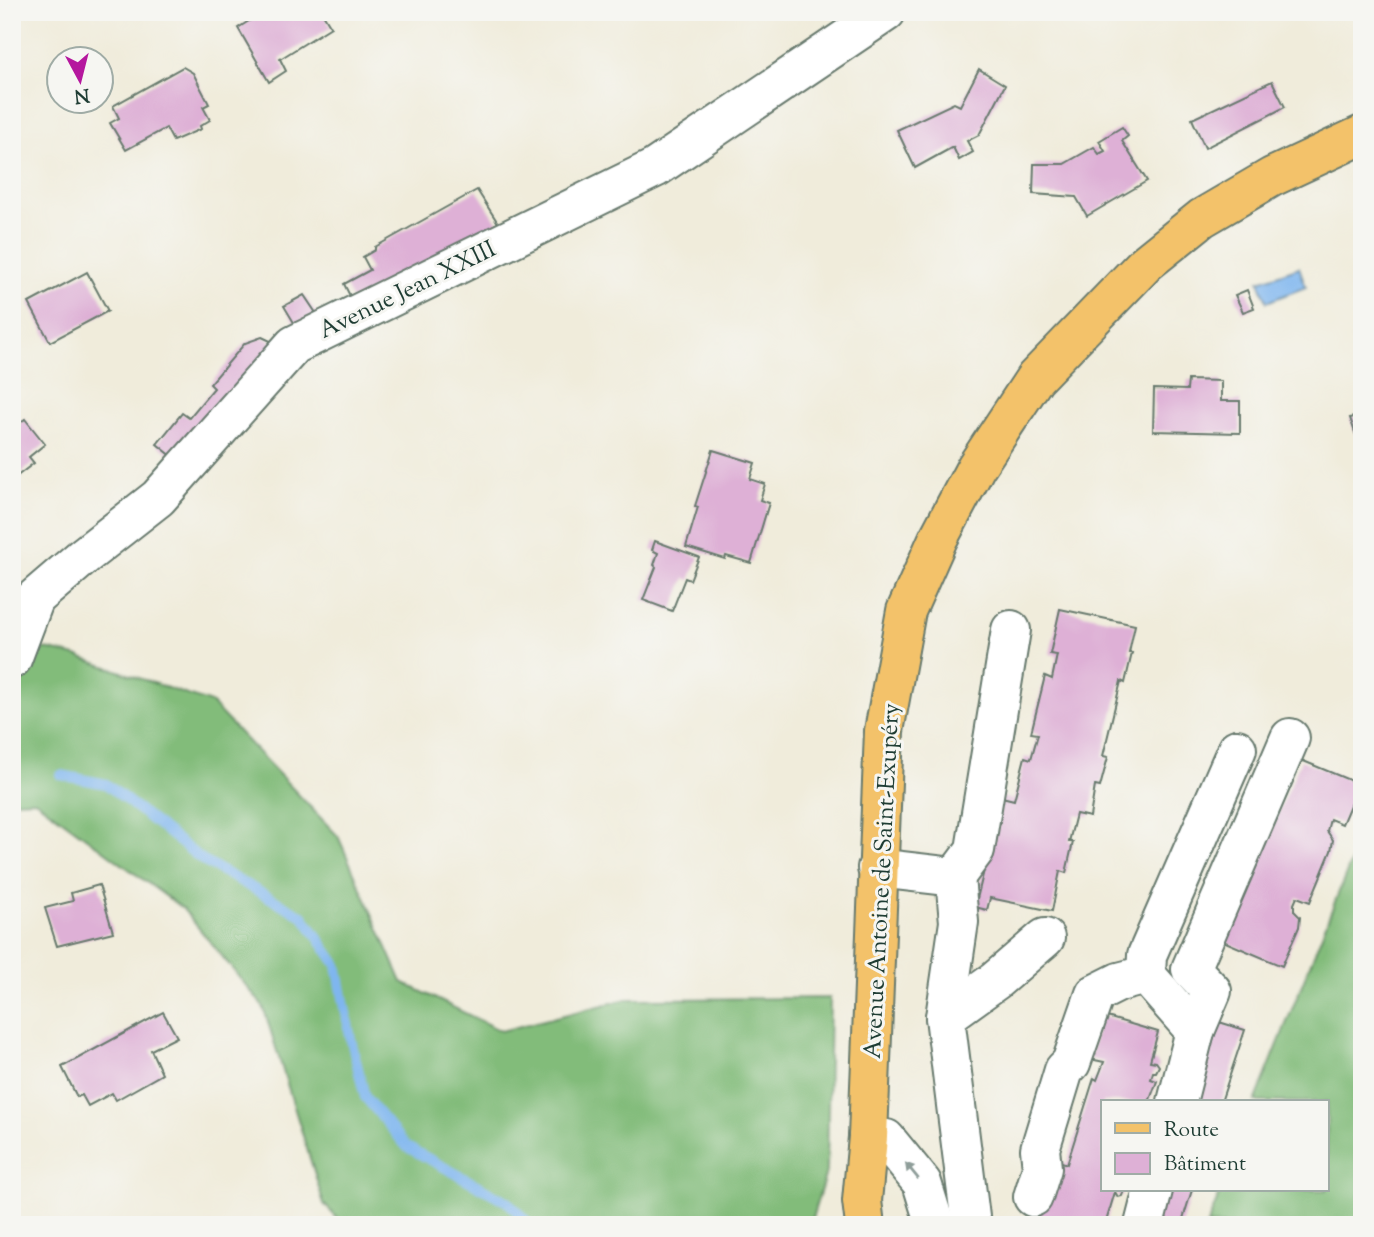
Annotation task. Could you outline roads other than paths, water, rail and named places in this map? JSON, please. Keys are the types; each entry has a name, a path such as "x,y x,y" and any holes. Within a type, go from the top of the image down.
{"main road":[{"name":"Avenue Antoine de Saint-Exupéry","path":"859,1217 868,1137 884,730 906,611 938,539 984,456 1035,378 1146,263 1202,218 1272,177 1362,135"}],"street":[{"name":"Avenue Jean XXIII","path":"12,659 24,593 84,556 158,498 294,345 654,168 886,12"},
{"path":"971,1225 944,1017 959,922 955,877 975,850 1011,630"},
{"path":"1178,1100 1195,1031 1212,991 1191,969 1290,738"},
{"path":"1195,1031 1146,975 1147,955 1237,749"},
{"path":"877,868 955,877"},
{"path":"944,1017 995,981 1045,938"},
{"path":"1033,1197 1042,1168 1040,1149 1064,1070 1071,1063 1095,994 1119,982 1146,975"},
{"path":"868,1137 886,1139 922,1183 935,1225"},
{"path":"1144,1225 1152,1192"}],"water":[{"path":"1299,267 1306,287 1267,302 1259,281"}],"waterway":[{"path":"61,775 106,784 205,862 303,916 337,965 365,1097 407,1147 508,1202 530,1225"}]}
